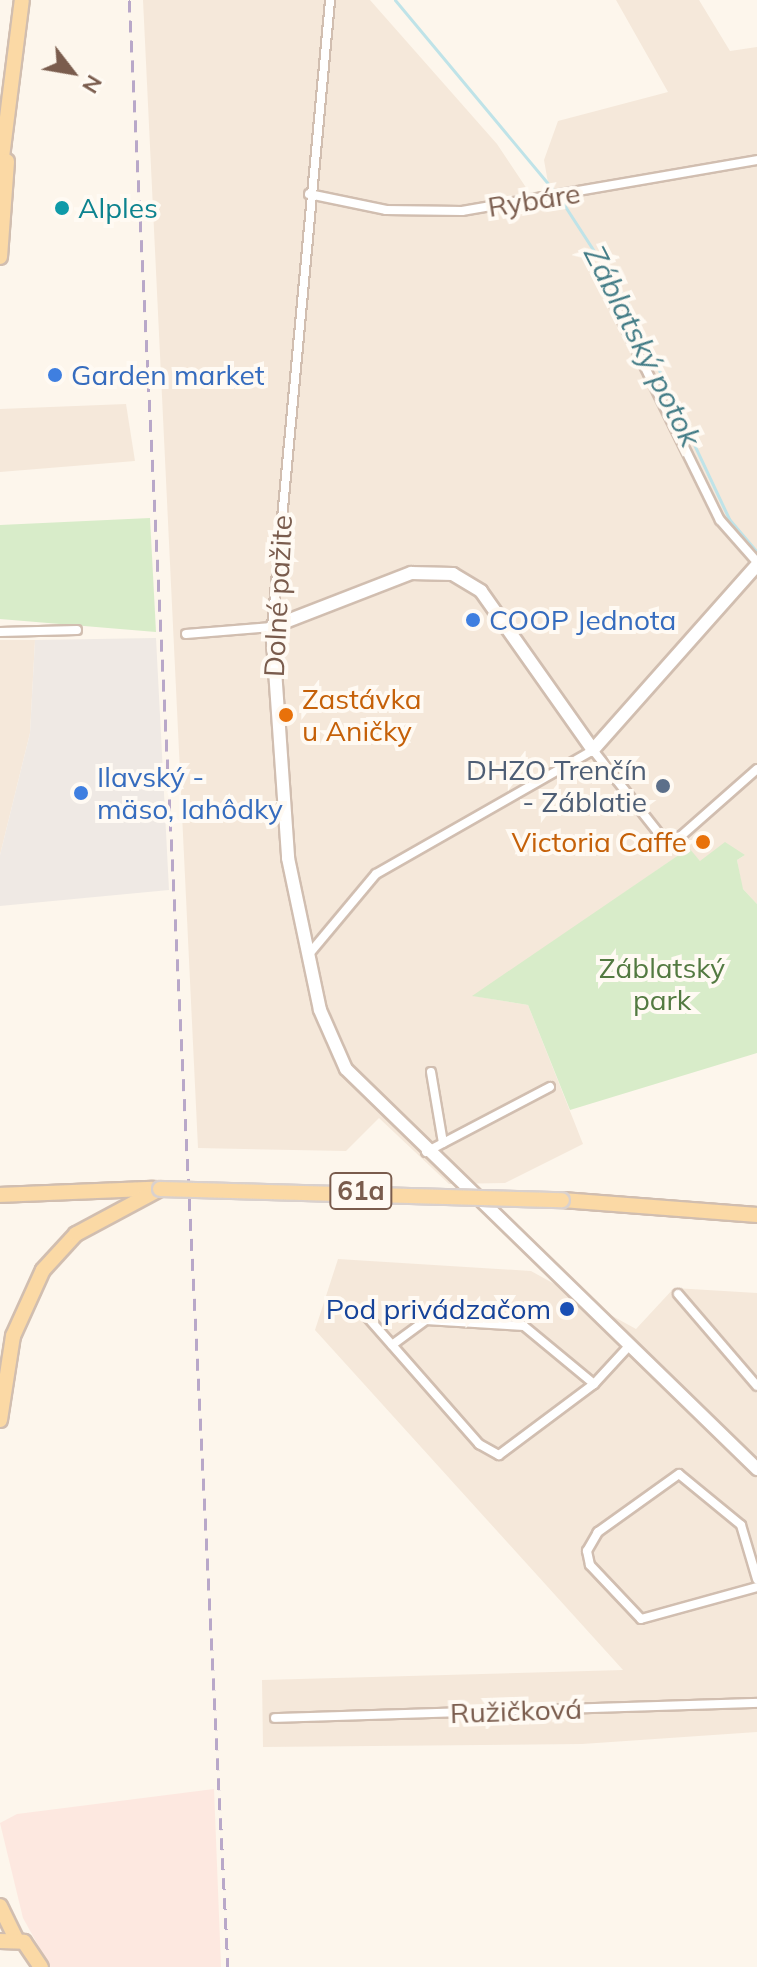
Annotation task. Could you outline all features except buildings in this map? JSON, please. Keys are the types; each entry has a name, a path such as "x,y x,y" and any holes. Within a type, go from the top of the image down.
{"main road":[{"path":"0,257 6,149 22,0"},
{"path":"0,173 6,149"},
{"name":"61a","path":"0,1420 13,1336 43,1270 76,1234 160,1189"},
{"name":"61a","path":"0,1195 160,1189 562,1200 757,1215"},
{"path":"0,1906 16,1939"},
{"path":"0,1941 16,1939 31,1946 41,1967"}],"street":[{"name":"Dolné pažite","path":"330,0 309,194 272,627 276,765 324,1025 346,1069 425,1152 757,1469"},
{"name":"Rybáre","path":"309,194 421,213 548,199 757,160"},
{"path":"309,954 376,874 593,750 757,563 720,520 612,300"},
{"path":"186,634 272,627 411,573 453,574 481,591 593,750 664,840 681,836 757,769"},
{"path":"0,632 77,630"},
{"path":"431,1072 443,1143"},
{"path":"425,1152 550,1087"},
{"path":"678,1294 757,1386"},
{"path":"363,1312 492,1453 514,1450 594,1384 628,1347"},
{"path":"392,1345 426,1320 524,1326 594,1384"},
{"path":"757,1579 741,1525 679,1474 598,1532 587,1551 590,1565 641,1619 757,1587"},
{"name":"Ružičková","path":"275,1718 757,1703"}],"shaded area":[{"path":"143,0 370,0 497,144 533,198 550,194 544,160 558,121 668,92 616,0 699,0 730,51 757,47 757,904 742,888 737,860 745,855 700,861 688,849 474,996 528,1005 583,1144 505,1183 449,1184 379,1118 346,1151 198,1148"},
{"path":"126,404 135,461 0,472 0,409"},
{"path":"156,638 169,890 0,906 0,855 30,733 35,640"},
{"path":"0,640 35,640 30,733 0,855"},
{"path":"338,1259 531,1271 636,1329 674,1288 757,1293 757,1732 582,1744 263,1747 262,1680 623,1670 315,1330"},
{"path":"214,1789 221,1967 50,1967 23,1918 0,1823 17,1814"}],"green space":[{"path":"150,518 156,632 0,619 0,525"},
{"name":"Záblatský park","path":"725,842 745,855 737,860 743,889 757,904 757,1053 570,1110 528,1005 472,996 689,848 700,861"}],"waterway":[{"name":"Záblatský potok","path":"395,0 554,191"},
{"name":"Záblatský potok","path":"559,197 627,302 729,519 757,552"}],"railway":[{"path":"129,0 228,1967"}],"place":[{"name":"Alples","path":"62,208"},
{"name":"Garden market","path":"55,375"},
{"name":"COOP Jednota","path":"473,620"},
{"name":"Zastávka u Aničky","path":"286,715"},
{"name":"DHZO Trenčín - Záblatie","path":"663,786"},
{"name":"Ilavský - mäso, lahôdky","path":"81,793"},
{"name":"Victoria Caffe","path":"703,842"},
{"name":"Pod privádzačom","path":"567,1309"}]}
